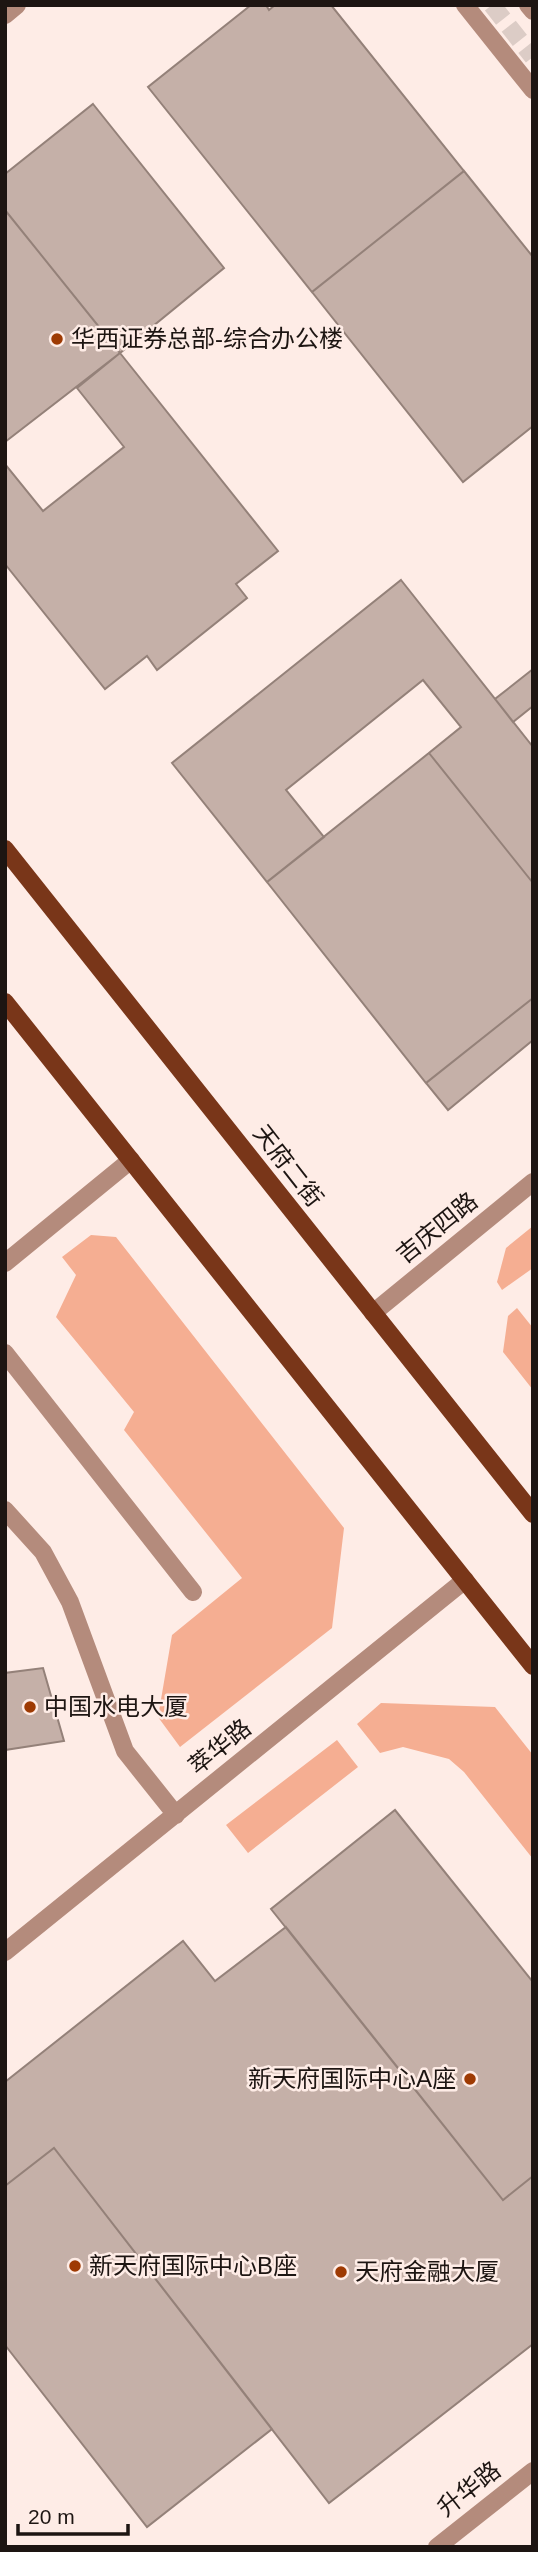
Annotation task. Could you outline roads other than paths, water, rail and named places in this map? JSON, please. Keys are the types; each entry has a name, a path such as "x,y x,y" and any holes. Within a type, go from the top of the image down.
{"main road":[{"name":"天府二街","path":"5,849 533,1514"},
{"path":"5,1002 533,1666"}],"street":[{"path":"5,15 17,5"},
{"path":"465,5 533,90"},
{"path":"528,5 533,11"},
{"path":"5,1264 131,1160"},
{"name":"吉庆四路","path":"373,1312 533,1182"},
{"path":"5,1353 193,1592"},
{"path":"5,1510 43,1552 70,1602 125,1751 176,1815"},
{"name":"萃华路","path":"5,1952 465,1580"},
{"name":"升华路","path":"437,2547 533,2470"}],"tunnel":[{"path":"492,5 533,57"}],"place":[{"name":"华西证券总部-综合办公楼","path":"57,339"},
{"name":"中国水电大厦","path":"30,1707"},
{"name":"新天府国际中心A座","path":"470,2079"},
{"name":"新天府国际中心B座","path":"75,2266"},
{"name":"天府金融大厦","path":"341,2272"}]}
